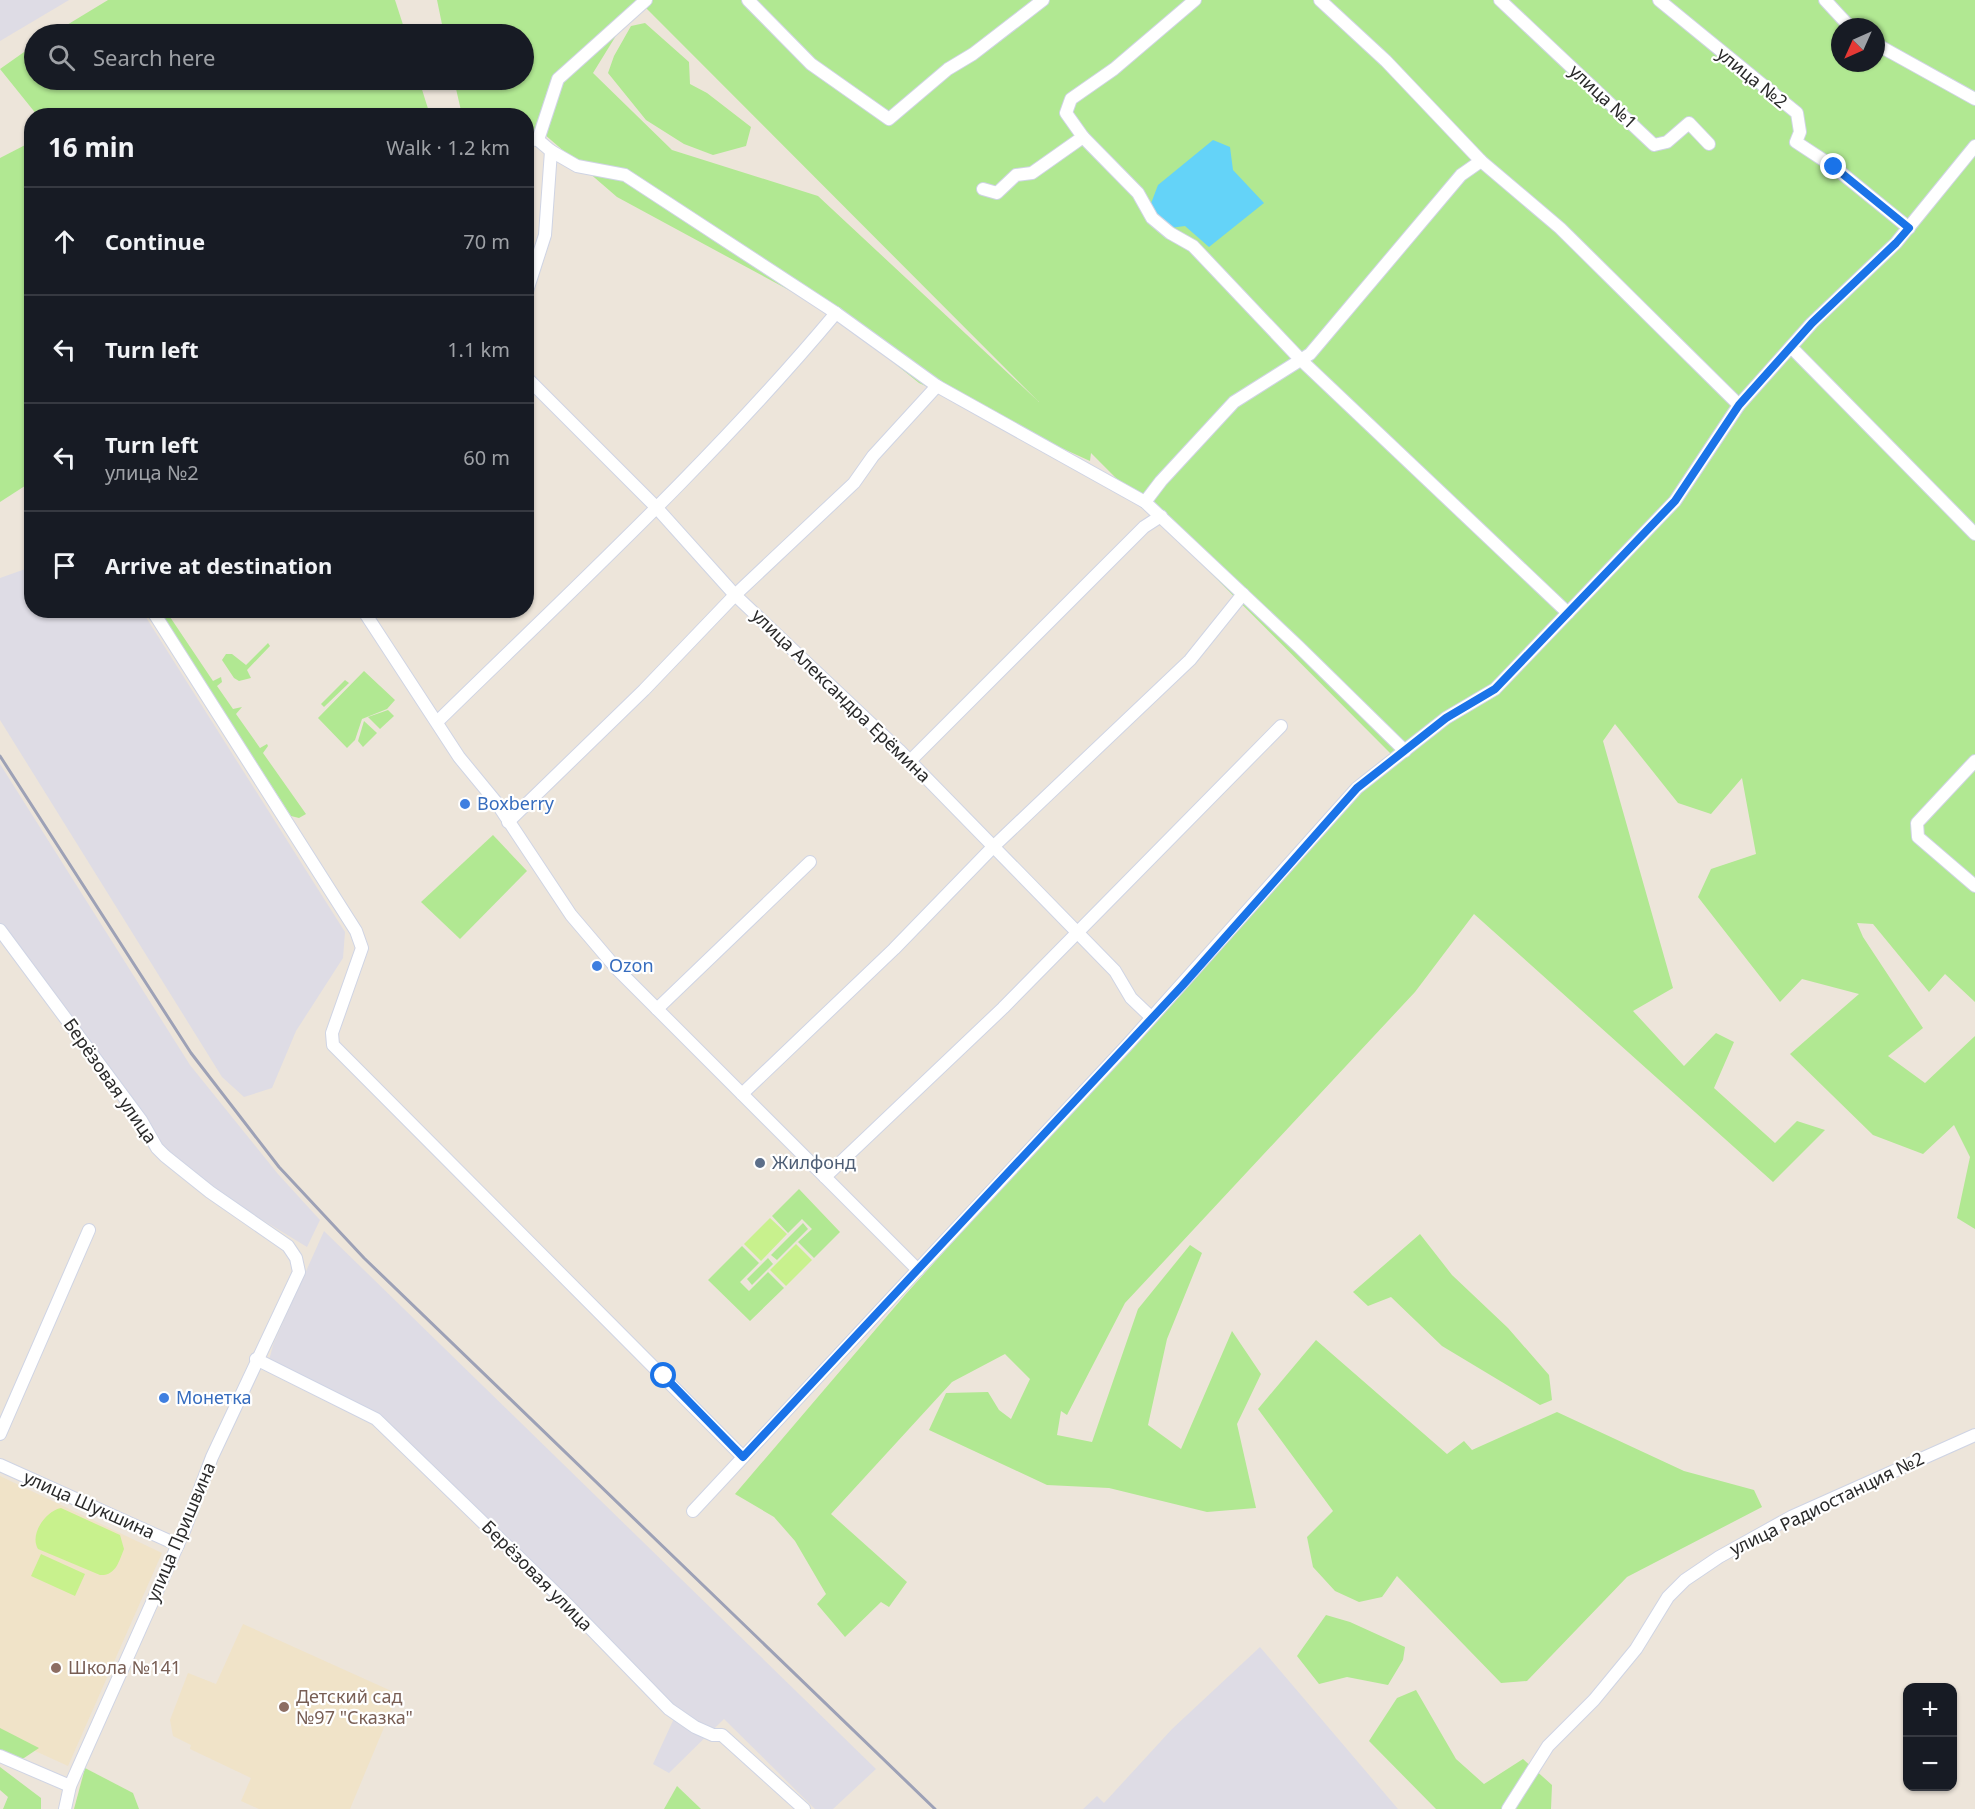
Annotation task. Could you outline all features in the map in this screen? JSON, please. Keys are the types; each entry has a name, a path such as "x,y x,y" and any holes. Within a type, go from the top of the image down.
{"street":[{"path":"534,134 558,79 646,0"},
{"path":"748,0 811,64 889,119 948,69 973,54 1043,0"},
{"path":"1195,0 1114,69 1071,99 1066,113 1083,137 1138,193 1152,218 1170,233 1192,246 1300,360 1568,613"},
{"path":"1320,0 1386,61 1481,161 1560,228 1739,405"},
{"name":"улица №1","path":"1500,0 1654,145 1668,142 1689,123 1708,144"},
{"name":"улица №2","path":"1659,0 1797,113 1800,132 1796,142 1843,174 1909,228"},
{"path":"1825,0 1842,18"},
{"path":"1885,49 1975,99"},
{"path":"982,189 997,193 1016,175 1032,173 1083,137"},
{"path":"534,140 577,166 625,175 836,313 937,386 1145,502 1405,751"},
{"path":"693,1511 1233,930 1357,788 1446,718 1495,689 1675,501 1739,405 1791,347 1909,228 1975,146"},
{"path":"534,269 545,235 551,151"},
{"path":"1145,502 1161,481 1234,402 1310,354 1461,175 1481,161"},
{"path":"438,722 774,387 836,313"},
{"path":"1791,347 1975,534"},
{"name":"улица Александра Ерёмина","path":"534,385 656,507 735,595 910,761 1115,971 1131,998 1151,1017"},
{"path":"508,822 644,690 735,595 854,483 873,456 937,386"},
{"path":"910,761 1144,527 1161,516"},
{"path":"742,1094 894,949 993,847 1190,660 1243,594"},
{"path":"157,618 356,931 362,948 332,1033 333,1045 743,1457"},
{"path":"368,618 459,757 496,802 576,921 617,969 918,1270"},
{"path":"825,1177 994,1016 1281,726"},
{"path":"1975,761 1917,823 1918,837 1975,886"},
{"path":"657,1009 810,862"},
{"name":"Берёзовая улица","path":"0,930 141,1120 157,1148 210,1192 280,1239 296,1258"},
{"path":"0,1434 89,1230"},
{"name":"улица Пришвина","path":"64,1809 70,1786 178,1545 212,1457 298,1272 296,1258"},
{"name":"Берёзовая улица","path":"256,1359 376,1419 561,1598 669,1709 701,1730 713,1735 722,1735 804,1809"},
{"name":"улица Радиостанция №2","path":"1508,1809 1548,1746 1594,1701 1636,1649 1668,1596 1685,1580 1719,1557 1791,1517 1975,1435"},
{"name":"улица Шукшина","path":"0,1466 178,1545"},
{"path":"0,1756 70,1786"}],"shaded area":[{"path":"0,0 69,0 29,24 24,24 24,27 0,41"},
{"path":"24,569 24,618 146,618 345,932 343,958 296,1031 272,1088 244,1097 222,1077 0,720 0,578"},
{"path":"0,764 190,1065 278,1174 320,1220 307,1247 223,1196 167,1153 0,923"},
{"path":"324,1231 876,1769 833,1809 815,1809 724,1719 669,1773 653,1764 677,1712 382,1416 268,1364 273,1345"},
{"name":"Школа №141","path":"0,1476 162,1553 68,1766 0,1735"},
{"name":"Детский сад №97 \"Сказка\"","path":"243,1624 398,1694 350,1809 259,1809 241,1801 251,1778 190,1749 191,1745 173,1736 170,1720 188,1673 216,1684"},
{"path":"1260,1647 1398,1809 1083,1809 1097,1796 1104,1803 1172,1729"}],"green space":[{"path":"108,0 395,0 403,24 68,24"},
{"path":"437,0 638,0 1975,0 1975,1002 1945,974 1929,992 1873,924 1857,923 1863,937 1923,1028 1888,1056 1925,1083 1975,1036 1975,1229 1957,1218 1970,1157 1954,1125 1923,1154 1873,1135 1790,1054 1859,994 1802,979 1780,1002 1698,897 1711,869 1756,854 1742,778 1711,814 1678,803 1615,724 1603,741 1673,988 1633,1011 1684,1066 1716,1033 1734,1042 1714,1088 1775,1143 1797,1121 1825,1130 1773,1182 1474,914 1415,992 1125,1303 1067,1415 1061,1411 1057,1435 1092,1442 1138,1309 1190,1245 1202,1253 1167,1339 1148,1425 1181,1449 1232,1331 1261,1374 1237,1424 1256,1508 1207,1512 1109,1488 1047,1485 929,1430 946,1393 988,1392 999,1410 1011,1419 1030,1379 1005,1354 952,1382 831,1514 907,1582 889,1607 881,1602 845,1637 817,1604 826,1594 795,1541 774,1517 735,1494 905,1295 1069,1113 1132,1049 1392,755 1091,453 1090,461 919,383 833,314 617,197 544,134 535,131 534,138 534,108 460,108 456,90 534,90 534,24 442,24","holes":["638,0 1039,402 818,196 672,150 593,73"]},
{"path":"645,23 689,62 690,84 707,93 751,127 746,146 713,155 684,144 646,120 608,73 614,56 631,26"},
{"path":"24,52 24,90 422,90 428,108 31,108 0,69"},
{"path":"24,146 24,487 0,502 0,158"},
{"path":"164,618 171,618 213,681 221,677 222,682 217,686 233,709 242,707 236,714 260,748 267,744 263,753 306,814 299,818 291,816"},
{"path":"268,643 270,646 247,670 251,678 239,681 234,678 222,660 226,654 232,654 246,665"},
{"path":"364,671 395,700 387,709 362,719 355,740 347,748 318,718"},
{"path":"345,680 349,683 324,707 321,704"},
{"path":"388,710 394,716 380,729 368,717"},
{"path":"364,721 377,733 363,747 358,741"},
{"path":"493,835 527,871 460,939 421,902"},
{"path":"799,1189 840,1232 814,1258 798,1242 812,1229 802,1219 788,1233 772,1216"},
{"path":"770,1218 787,1234 761,1261 744,1244"},
{"path":"803,1223 808,1229 777,1260 771,1255"},
{"path":"1420,1234 1452,1275 1508,1328 1549,1375 1552,1400 1540,1405 1442,1346 1391,1297 1368,1306 1353,1292"},
{"path":"796,1244 812,1260 786,1286 770,1270"},
{"path":"742,1246 759,1263 740,1282 749,1291 768,1272 784,1288 750,1321 708,1280"},
{"path":"768,1258 773,1264 752,1285 747,1279"},
{"path":"1316,1340 1447,1454 1464,1441 1472,1450 1557,1412 1684,1471 1754,1490 1762,1507 1627,1577 1527,1681 1501,1683 1397,1576 1382,1597 1359,1602 1335,1591 1313,1567 1307,1537 1333,1511 1258,1409"},
{"path":"61,1508 120,1535 124,1549 118,1563 110,1573 100,1575 38,1549 36,1537 40,1524 55,1510"},
{"path":"41,1554 85,1574 75,1596 31,1576"},
{"path":"1326,1615 1350,1622 1405,1647 1403,1660 1388,1685 1347,1677 1319,1684 1297,1656"},
{"path":"1416,1690 1456,1759 1484,1784 1523,1759 1552,1785 1551,1809 1436,1809 1369,1741 1397,1698"},
{"path":"0,1728 39,1748 24,1758 0,1762"},
{"path":"0,1767 41,1798 41,1809 3,1809 8,1797 0,1790"},
{"path":"85,1768 133,1793 139,1809 74,1809"},
{"path":"677,1786 701,1809 664,1809"}],"water":[{"path":"1213,140 1230,147 1233,170 1264,203 1209,247 1185,226 1170,228 1150,206 1158,185"}],"railway":[{"path":"0,756 191,1053 279,1167 364,1258 935,1809"}],"place":[{"name":"Boxberry","path":"465,804"},
{"name":"Ozon","path":"597,966"},
{"name":"Жилфонд","path":"760,1163"},
{"name":"Монетка","path":"164,1398"},
{"name":"Школа №141","path":"56,1668"},
{"name":"Детский сад №97 \"Сказка\"","path":"284,1707"}],"route":[{"path":"664,1376 743,1457 1182,986 1357,788 1446,718 1495,689 1675,501 1739,405 1812,323 1909,228 1834,167"}]}
